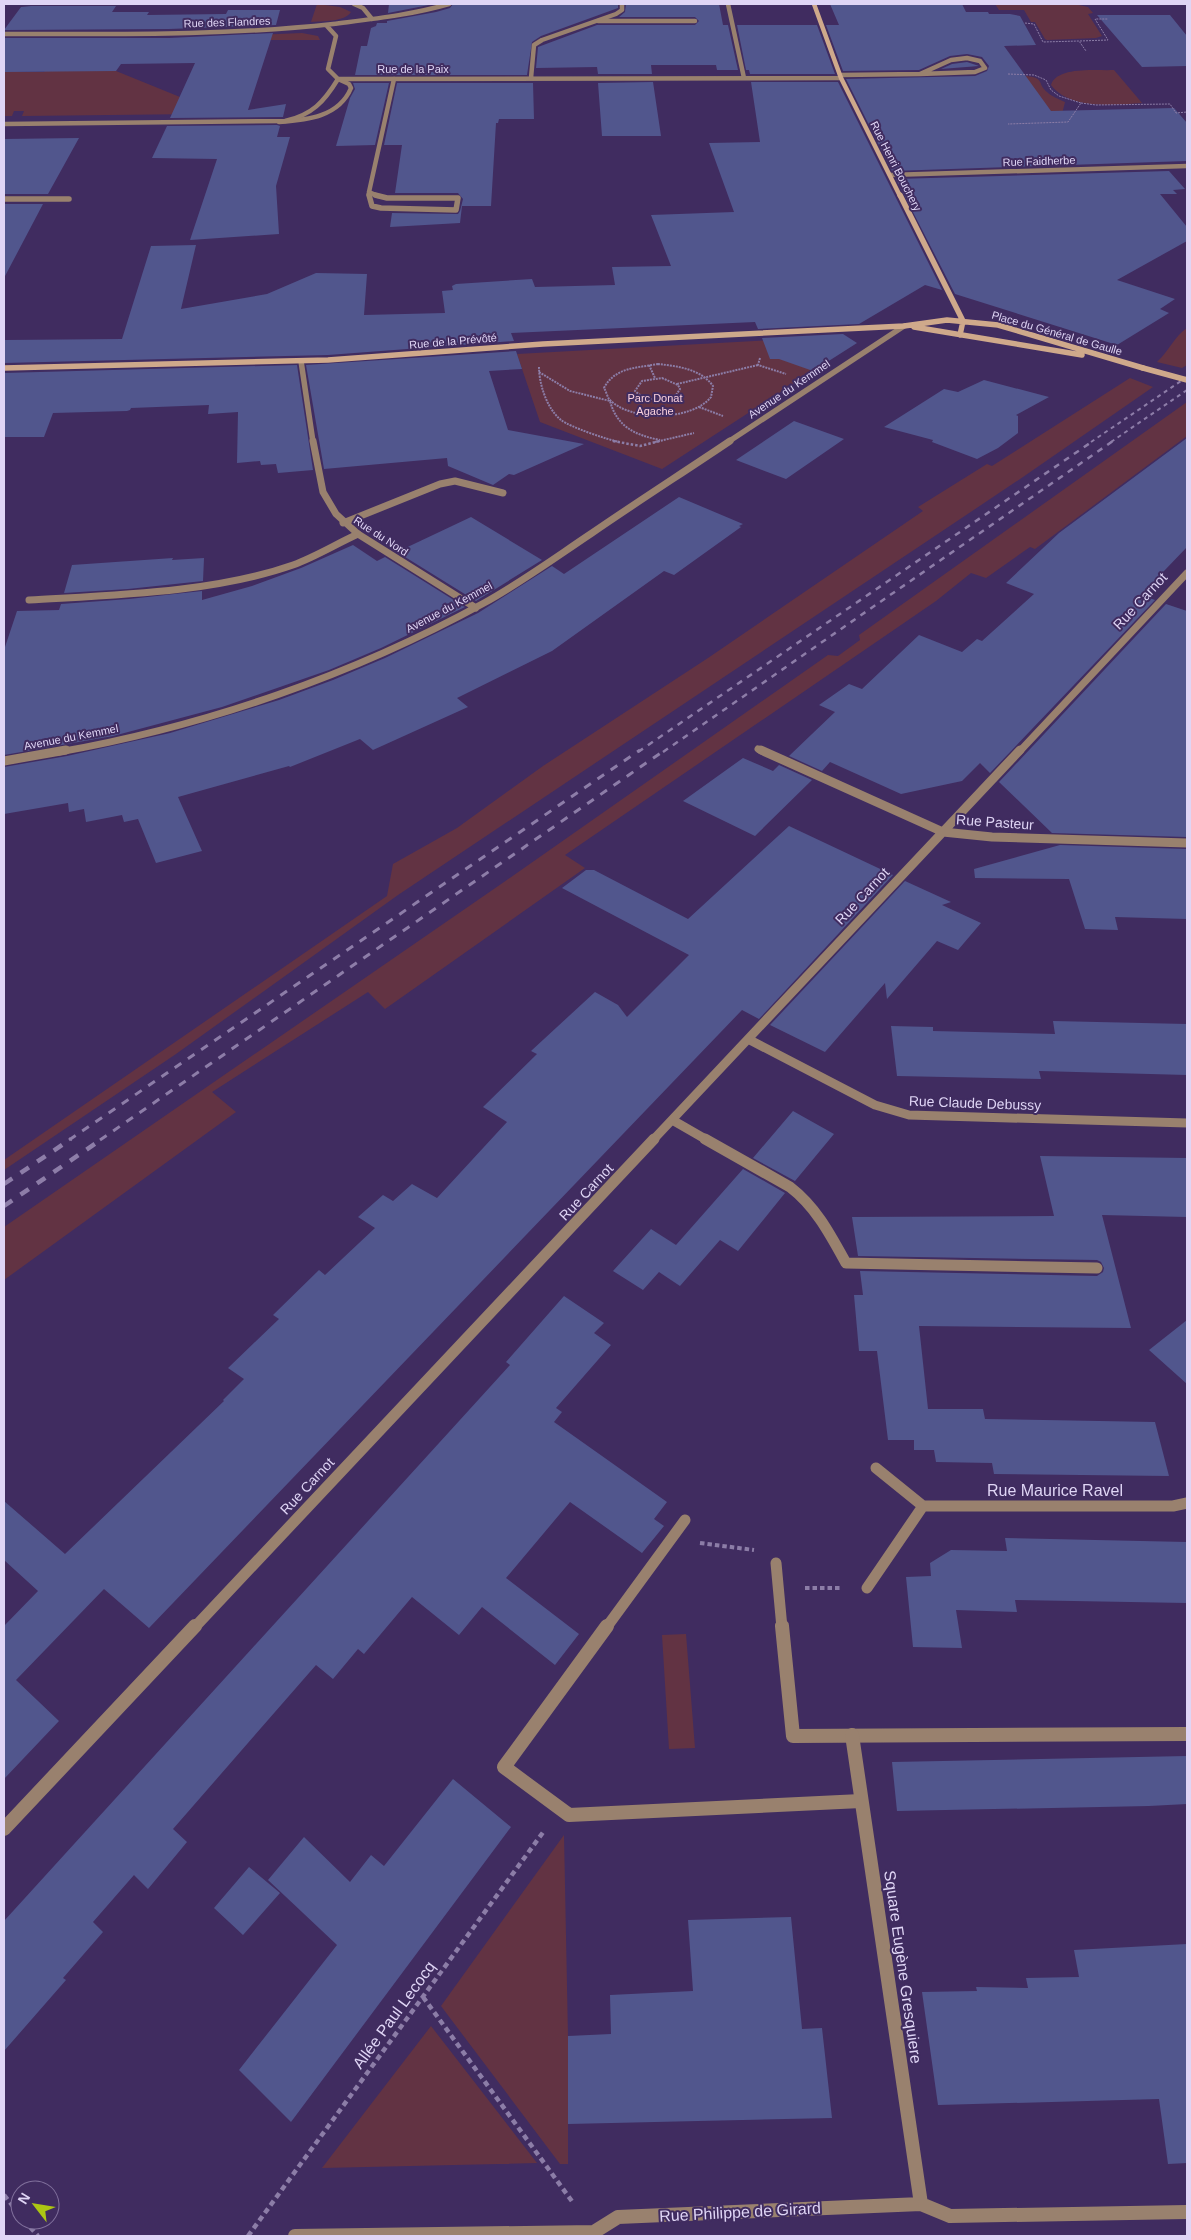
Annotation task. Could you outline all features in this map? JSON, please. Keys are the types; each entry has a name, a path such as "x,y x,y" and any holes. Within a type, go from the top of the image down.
{"main road":[{"name":"Rue Henri Bouchery","path":"814,4 840,77 963,321"},
{"name":"Place du Général de Gaulle","path":"904,326 930,321 963,321 998,325 1128,364"},
{"path":"960,335 963,321"},
{"name":"Place du Général de Gaulle","path":"904,326 1128,364"},
{"name":"Rue de la Prévôté","path":"4,368 301,361 543,344 904,326"},
{"path":"1128,364 1187,380"}],"street":[{"path":"354,4 363,8 372,20"},
{"path":"363,8 368,4"},
{"path":"428,10 429,4"},
{"name":"Rue des Flandres","path":"4,34 234,32 326,26 372,20 450,4"},
{"path":"531,78 534,45 542,40 619,13 622,10 622,4"},
{"path":"728,4 744,78"},
{"path":"598,21 695,21"},
{"path":"4,124 278,122 318,117 341,105 346,100 351,88 349,84 332,76 328,69 336,36 326,26"},
{"path":"920,74 946,61 964,58 974,59 983,63 984,69 975,72"},
{"name":"Rue de la Paix","path":"338,79 840,77 975,72"},
{"path":"278,122 299,118 316,110 338,79"},
{"path":"369,192 376,196 388,198 458,198 456,210 381,208 372,206 368,201 369,192 394,79"},
{"name":"Rue Faidherbe","path":"890,176 1187,166"},
{"path":"4,199 69,199"},
{"name":"Avenue du Kemmel","path":"4,761 115,740 241,707 304,685 389,651 476,608 904,326"},
{"name":"Rue du Nord","path":"301,361 320,479 326,500 343,522 358,534 476,608"},
{"path":"343,522 440,484 455,481 503,493"},
{"path":"29,600 126,594 212,585 284,568 358,534"},
{"name":"Rue Carnot","path":"4,1829 674,1120 1187,573"},
{"name":"Rue Pasteur","path":"758,749 943,832 992,837 1187,843"},
{"name":"Rue Claude Debussy","path":"748,1039 874,1105 909,1115 1187,1123"},
{"path":"674,1120 804,1197 815,1210 846,1263 1096,1268"},
{"path":"867,1588 923,1506 876,1468"},
{"name":"Rue Maurice Ravel","path":"923,1506 1173,1506 1187,1504"},
{"path":"685,1520 504,1767 569,1815 861,1801"},
{"path":"776,1563 793,1736 1187,1734"},
{"name":"Square Eugène Gresquiere","path":"852,1736 921,2204"},
{"name":"Rue Philippe de Girard","path":"594,2234 618,2217 921,2204 950,2216 1187,2212"},
{"path":"295,2236 594,2234"}],"path":[{"path":"1025,23 1034,24 1043,42 1108,40 1095,19 1108,19"},
{"path":"1080,41 1086,51"},
{"path":"975,72 1034,75 1046,80 1049,89 1064,99 1081,103 1096,105 1170,104 1176,113 1187,112"},
{"path":"1008,124 1068,122 1081,103"},
{"path":"754,333 761,360 758,365"},
{"path":"539,364 539,381 553,411 562,420 612,441 640,446 696,433"},
{"path":"539,372 570,390 610,402 628,412 643,415 679,414 696,410 707,403 713,394 712,385 706,378 693,370 676,366 640,365 624,369 605,383 604,391 610,402 613,414 624,428 648,438 663,440"},
{"path":"677,384 680,389 679,392 664,399 649,399 635,391 638,384 648,379 662,378 677,384 758,365 787,375"},
{"path":"716,419 730,411"},
{"path":"671,1538 769,1552 776,1563"},
{"path":"779,1588 867,1588"},
{"name":"Allée Paul Lecocq","path":"248,2236 560,1808"},
{"path":"423,1997 594,2234"}],"green space":[{"path":"317,4 340,7 351,12 344,18 311,22"},
{"path":"995,4 1074,4 1088,7 1093,13 1088,14 1102,36 1096,38 1047,40 1035,22 1031,22 1024,10 999,10"},
{"path":"302,33 318,36 320,40 254,40 255,35"},
{"path":"4,64 13,64 20,72 44,72 47,68 116,71 180,97 198,114 22,116 24,111 14,111 12,116 4,116"},
{"path":"1114,70 1142,103 1106,105 1081,102 1069,99 1051,85 1055,79 1069,72"},
{"path":"1027,76 1039,80 1049,94 1065,102 1062,114 1052,114 1002,77"},
{"path":"1187,328 1187,365 1182,368 1157,362 1179,336"},
{"name":"Parc Donat Agache","path":"771,340 813,371 662,469 540,422 517,354"},
{"path":"1130,378 1153,387 1023,477 398,895 176,1054 4,1170 4,1160 387,896 393,864 457,828 543,766 708,658 923,511 918,507 987,464 992,466"},
{"path":"1187,402 1187,436 1035,549 1030,547 986,578 971,573 936,601 565,855 585,868 385,1009 368,992 212,1092 236,1112 4,1280 4,1227 504,882 828,655 838,656 860,640 859,635"},
{"path":"686,1634 695,1748 669,1749 662,1635"},
{"path":"564,1835 568,2036 568,2164 560,2164 441,2006"},
{"path":"431,2026 537,2163 322,2168"}],"building":[{"path":"389,4 434,4 388,13"},
{"path":"453,4 618,4 618,8 541,36 532,42 527,75 355,75 361,46 367,46 371,28 376,26 377,23 387,23 387,21 436,12 450,8"},
{"path":"626,4 719,4 723,25 728,25 738,70 717,70 716,65 651,65 652,74 598,74 597,67 536,68 538,47 597,25 695,25 699,21 695,17 619,17 625,12"},
{"path":"830,4 962,4 966,12 988,12 989,14 1020,16 1036,45 1004,46 1051,111 1174,108 1187,123 1187,161 892,171 846,79 975,76 987,71 989,66 982,57 967,54 950,56 919,70 843,71 826,25 839,25"},
{"path":"116,6 112,12 149,12 147,15 226,14 228,10 280,10 276,25 169,29 4,30 21,7"},
{"path":"1097,15 1170,15 1187,36 1187,66 1142,67"},
{"path":"737,25 817,25 835,74 750,74 749,70 746,70"},
{"path":"273,33 248,110 286,104 283,117 170,118 195,63 121,64 116,71 4,72 4,38 169,38"},
{"path":"967,62 979,66 941,69 952,64"},
{"path":"653,82 661,136 602,136 598,83"},
{"path":"751,82 838,82 942,290 925,285 859,324 758,329 755,322 511,333 514,341 328,355 4,363 4,340 122,339 151,246 196,245 181,309 267,294 316,273 367,274 364,315 445,313 442,291 453,290 452,286 456,284 532,279 535,287 615,285 612,267 671,266 651,215 734,212 709,143 760,142"},
{"path":"353,83 389,83 375,145 336,146 350,98 355,89"},
{"path":"397,83 533,83 534,119 499,119 498,123 496,123 491,206 462,206 460,223 390,227 392,213 458,214 463,199 458,193 395,193 402,145 384,145"},
{"path":"167,126 280,126 277,137 290,137 276,186 279,234 190,240 217,159 152,158"},
{"path":"79,138 48,194 4,194 4,139"},
{"path":"1169,171 1185,189 1173,190 1177,194 1160,194 1187,227 1187,241 1117,280 1175,299 1160,309 1169,313 1117,345 955,294 896,179"},
{"path":"4,204 43,204 4,278"},
{"path":"843,334 857,343 813,371 779,359 770,359 762,338"},
{"path":"516,351 522,369 489,371 508,430 584,444 514,475 509,474 493,485 448,466 447,458 324,469 306,365"},
{"path":"297,365 313,470 278,473 276,464 261,465 260,461 237,463 238,412 208,414 209,405 131,408 127,411 53,413 44,437 4,437 4,373"},
{"path":"984,380 1049,397 1016,415 1018,416 1018,433 998,448 977,459 932,442 933,440 884,427 944,389 958,392"},
{"path":"794,421 844,439 786,479 736,460"},
{"path":"1187,438 1187,547 1141,595 1155,600 990,773 980,763 962,781 901,794 830,762 822,771 789,756 835,712 819,705 849,684 862,689 919,635 962,652 977,639 982,641 1034,594 1006,583 1059,533"},
{"path":"679,497 743,524 674,575 664,571 552,651 457,698 468,707 373,750 360,739 290,767 178,797 202,851 156,863 138,819 124,822 122,815 86,822 84,809 69,812 68,803 4,814 4,767 67,756 170,733 279,700 333,680 385,658 478,613 552,566 564,574"},
{"path":"471,517 542,560 476,601 397,552"},
{"path":"353,545 377,561 385,557 465,607 381,648 329,670 222,707 113,736 4,755 4,650 17,611 59,610 61,604 202,591 202,600 252,586 301,568"},
{"path":"173,558 172,560 204,558 203,581 128,589 64,593 72,565"},
{"path":"1166,604 1187,611 1187,837 1052,833 999,782"},
{"path":"743,758 773,771 779,765 812,780 755,836 683,801"},
{"path":"789,826 893,875 759,1019 742,1010 149,1628 104,1589 16,1680 59,1721 4,1779 4,1626 38,1591 4,1560 4,1501 65,1554 224,1401 244,1379 228,1368 279,1319 273,1315 319,1270 325,1275 375,1228 358,1217 383,1195 393,1201 412,1184 437,1198 507,1122 483,1107 537,1054 531,1051 595,992 618,1005 627,1017 689,955 562,888 586,870 594,870 688,919"},
{"path":"1060,845 1187,849 1187,919 1115,917 1118,930 1085,929 1069,879 975,878 974,869"},
{"path":"905,881 951,902 942,905 981,923 958,950 937,941 887,999 885,983 825,1052 770,1025"},
{"path":"1053,1021 1187,1024 1187,1075 1039,1071 1041,1079 897,1076 891,1026 933,1027 933,1031 1055,1034"},
{"path":"793,1111 834,1134 795,1181 753,1158"},
{"path":"1040,1156 1187,1158 1187,1217 1102,1215 1131,1328 919,1326 928,1409 983,1409 985,1419 1155,1422 1169,1476 994,1474 992,1463 936,1462 934,1450 914,1450 914,1440 888,1440 877,1351 859,1351 854,1295 863,1295 860,1271 1097,1276 1103,1272 1104,1268 1101,1262 1097,1260 858,1256 852,1217 1054,1216"},
{"path":"743,1169 785,1193 738,1251 720,1240 680,1286 659,1272 643,1290 613,1271 651,1229 676,1245"},
{"path":"564,1296 604,1323 594,1333 611,1345 556,1408 562,1412 554,1422 667,1502 654,1519 664,1526 642,1553 570,1502 506,1578 579,1634 555,1665 482,1607 459,1635 412,1597 364,1654 358,1649 333,1679 316,1665 173,1829 187,1842 148,1889 134,1875 93,1922 103,1932 63,1978 66,1980 4,2051 4,1921 510,1365 506,1362"},
{"path":"1187,1320 1187,1384 1149,1350"},
{"path":"1005,1538 1187,1542 1187,1603 1015,1600 1017,1612 956,1610 962,1648 913,1647 906,1577 931,1576 930,1563 951,1550 1007,1551"},
{"path":"1187,1756 1187,1804 897,1811 892,1762"},
{"path":"453,1779 511,1827 291,2122 239,2070 337,1945 268,1880 304,1837 350,1882 371,1855 384,1866"},
{"path":"249,1867 280,1893 243,1935 214,1908"},
{"path":"791,1917 802,2029 822,2028 832,2118 568,2124 568,2036 611,2034 610,1995 693,1991 688,1920"},
{"path":"1187,1944 1187,2163 1168,2164 1159,2099 938,2105 922,1992 977,1991 976,1987 1028,1988 1026,1978 1079,1977 1074,1950"}],"railway":[{"path":"1091,442 1187,377"},
{"path":"1111,442 1187,390"},
{"path":"638,752 1093,441"},
{"path":"663,752 1113,441"},
{"path":"69,1140 640,750"},
{"path":"100,1140 665,750"},
{"path":"4,1184 71,1139"},
{"path":"4,1206 102,1139"}]}
